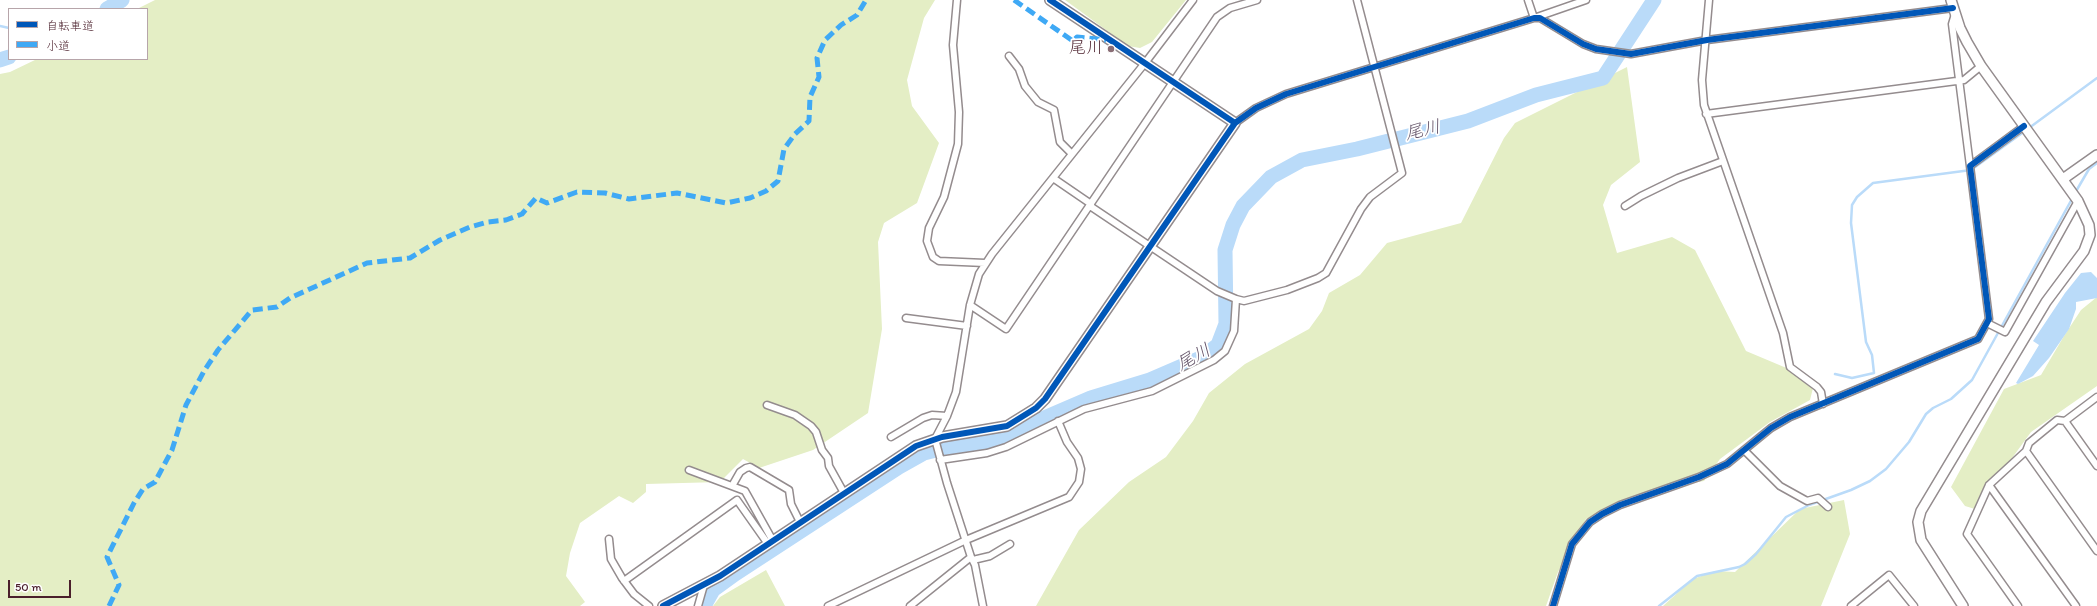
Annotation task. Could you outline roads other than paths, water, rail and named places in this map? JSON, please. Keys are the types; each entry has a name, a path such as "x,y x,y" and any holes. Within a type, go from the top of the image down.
{"street":[{"path":"957,0 953,45 959,112 958,144 944,197 929,228 927,241 933,257 939,261 985,263"},
{"path":"1050,0 1235,123"},
{"path":"983,606 972,558 936,442 956,392 974,288 985,263 1145,63 1193,0"},
{"path":"970,305 1006,330 1222,12 1257,0"},
{"path":"1053,178 1090,205 1217,291 1234,299 1244,301 1287,290 1318,278 1326,273 1361,209 1370,197 1402,173 1375,66 1356,0"},
{"path":"1528,0 1534,18"},
{"path":"663,606 704,585 905,452 936,442 1007,426 1036,408 1045,399 1235,123 1272,99 1534,18 1586,0"},
{"path":"1709,0 1707,40 1702,80 1706,114 1783,333 1790,367 1817,387 1823,404"},
{"path":"1534,18 1540,18 1583,44 1610,52 1631,54 1707,40 1953,7"},
{"path":"1953,7 1967,42 1981,66 2078,201 2089,224 2088,243 2046,302 1921,511 1918,522 1921,540 1963,606"},
{"path":"1553,606 1572,544 1590,522 1620,505 1698,477 1727,464 1771,428 1790,417 1978,339 1989,319 1958,81 1952,24 1953,7"},
{"path":"1010,56 1019,69 1026,86 1038,102 1054,110 1060,142 1072,154"},
{"path":"1706,114 1964,80 1981,66"},
{"path":"1970,166 2024,126"},
{"path":"2063,180 2097,155"},
{"path":"1625,206 1641,196 1678,178 1723,161"},
{"path":"1987,323 2005,332 2078,201"},
{"path":"940,458 996,451 1084,409 1152,391 1220,356 1227,347 1234,331 1234,299"},
{"path":"906,318 967,326"},
{"path":"2018,606 1967,534 1989,485 2026,451 2029,442 2057,420 2065,420 2097,397"},
{"path":"767,405 795,415 811,426 816,432 822,450 828,458 829,466 844,493"},
{"path":"891,437 923,418 932,415 947,416"},
{"path":"2065,420 2097,466"},
{"path":"828,606 966,540 1073,494 1079,482 1080,463 1067,442 1058,421"},
{"path":"1744,450 1780,486 1807,501 1818,498 1828,507"},
{"path":"2026,451 2097,551"},
{"path":"732,486 740,472 750,467 789,490 791,504 800,522"},
{"path":"689,470 745,491 770,542"},
{"path":"1989,485 2076,606"},
{"path":"624,581 737,500 770,542"},
{"path":"609,539 611,559 624,581 634,594 649,606"},
{"path":"910,606 972,558 990,556 1010,544"},
{"path":"1851,606 1889,575 1914,606"},
{"path":"698,606 704,585"}],"water":[{"path":"2091,272 2097,278 2097,298 2076,302 2076,309 2069,329 2049,358 2033,376 2018,384 2016,383 2039,345 2033,341 2065,293 2081,273"}],"waterway":[{"path":"109,8 122,0"},
{"name":"尾川","path":"704,606 713,590 735,574 899,467 924,453 944,448 991,441 1091,398 1150,380 1201,358 1218,345 1226,324 1225,250 1233,225 1243,206 1271,177 1302,160 1357,149 1468,121 1536,95 1603,78 1654,0"},
{"path":"0,26 8,28"},
{"path":"0,60 8,57"},
{"path":"2029,128 2097,78"},
{"path":"1835,374 1852,378 1874,373 1872,355 1866,342 1851,223 1852,205 1857,197 1873,183 1971,170 2025,131"},
{"path":"2075,193 2089,169 2097,163"},
{"path":"1659,606 1697,576 1739,567 1745,564 1756,554 1786,517 1809,505 1851,490 1870,481 1886,469 1909,442 1926,414 1933,408 1951,399 1972,380 2073,197"}],"place":[{"name":"尾川","path":"1111,49"}]}
